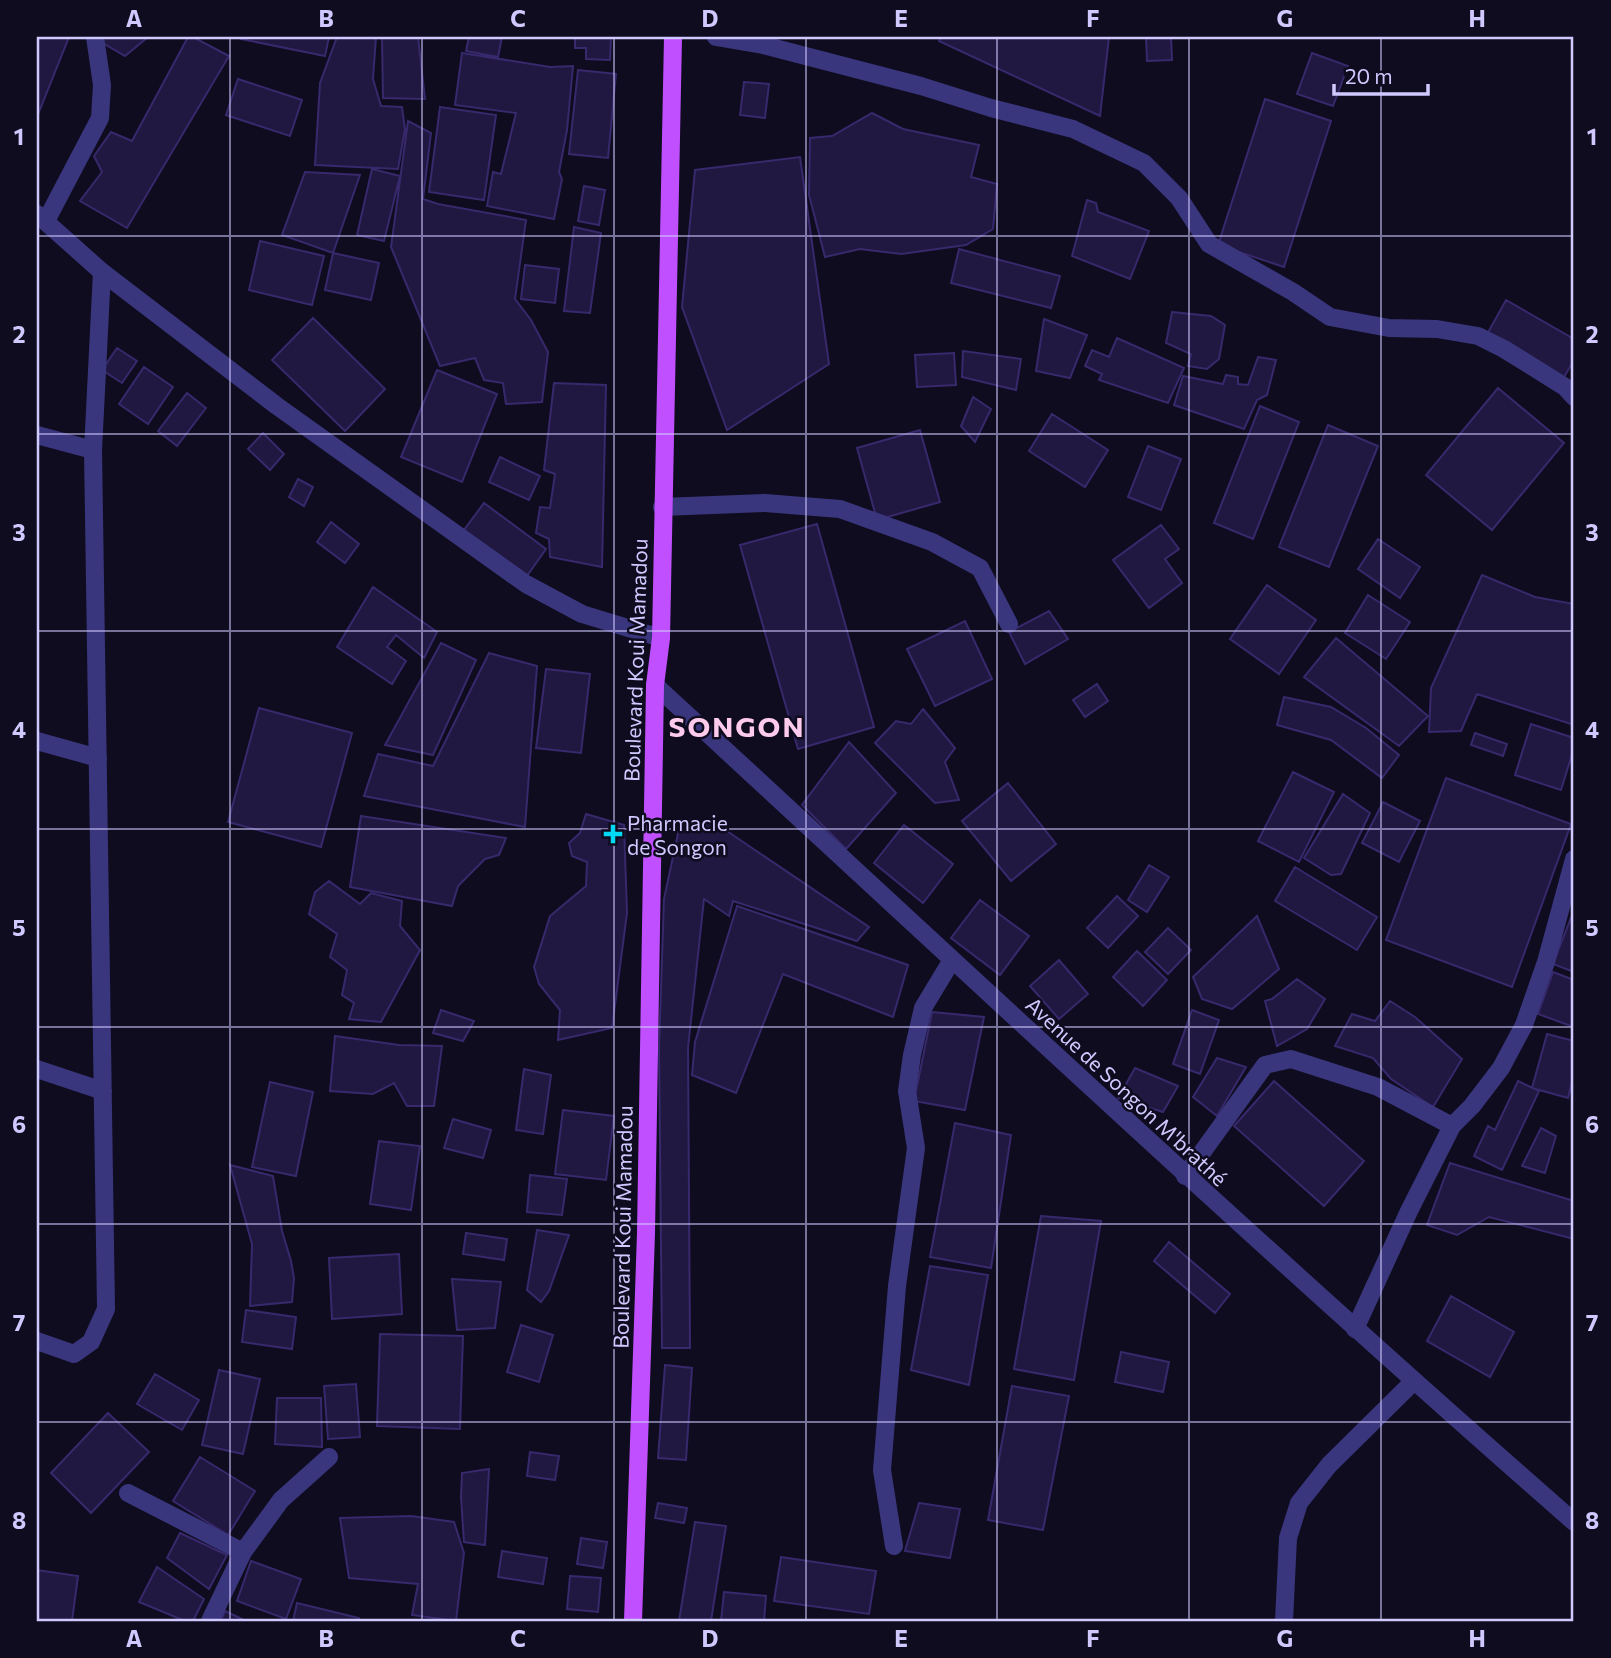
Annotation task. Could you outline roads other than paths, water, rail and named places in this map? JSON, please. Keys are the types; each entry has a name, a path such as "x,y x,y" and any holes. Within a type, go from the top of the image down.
{"main road":[{"name":"Boulevard Koui Mamadou","path":"634,1621 646,1219 655,685 661,638 673,37"}],"street":[{"path":"95,37 103,85 100,118 41,218 103,272 277,406 526,584 582,614 661,638"},
{"path":"716,37 763,45 1073,128 1144,163 1179,198 1209,244 1293,292 1330,317 1389,328 1437,329 1478,336 1571,386"},
{"path":"37,1341 74,1354 91,1342 106,1310 93,450 103,272"},
{"path":"37,435 93,450"},
{"path":"662,507 765,503 840,509 932,542 979,568 1009,624"},
{"name":"Avenue de Songon M'brathé","path":"655,685 1185,1176 1413,1382 1574,1522"},
{"path":"37,741 98,758"},
{"path":"1355,1329 1409,1210 1452,1126 1472,1106 1501,1068 1524,1025 1546,962 1574,859"},
{"path":"894,1546 882,1470 897,1286 916,1148 907,1091 923,1007 952,960"},
{"path":"1185,1176 1265,1065 1291,1059 1378,1087 1452,1126"},
{"path":"37,1069 103,1091"},
{"path":"1284,1621 1289,1538 1299,1503 1329,1465 1413,1382"},
{"path":"210,1621 243,1552 281,1500 329,1457"},
{"path":"128,1493 243,1552"}],"place":[{"name":"Pharmacie de Songon","path":"613,834"}],"district":[{"name":"SONGON","path":"737,726"}]}
